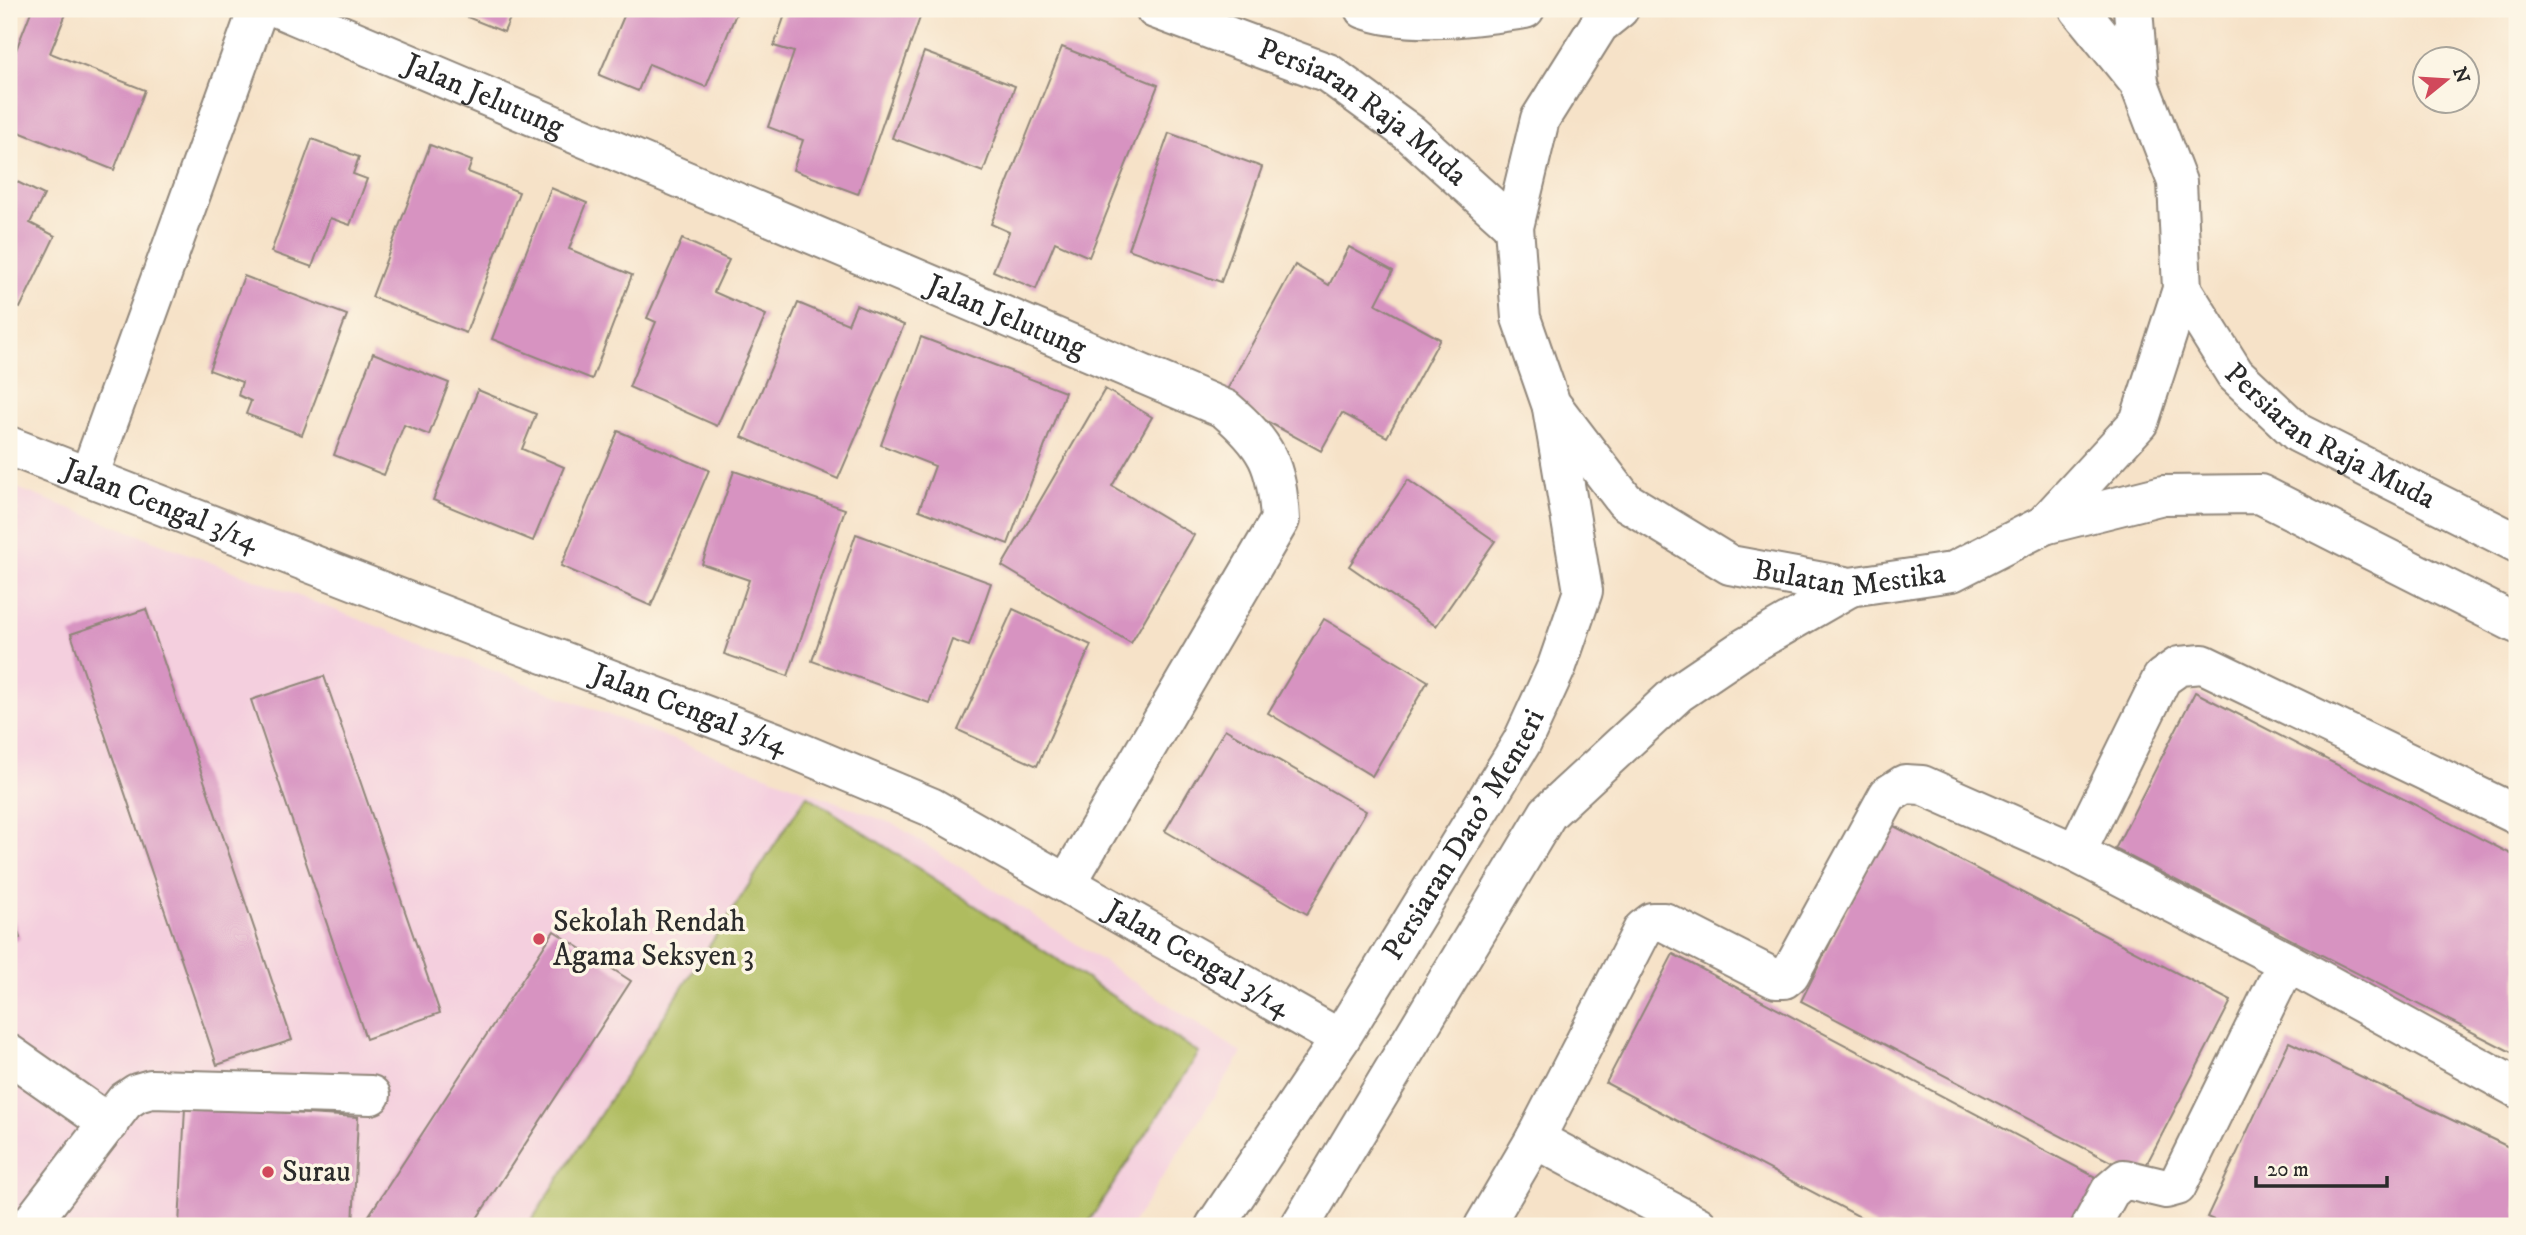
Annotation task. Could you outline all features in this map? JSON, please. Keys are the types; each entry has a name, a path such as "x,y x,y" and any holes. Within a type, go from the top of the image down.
{"street":[{"path":"89,476 258,9"},
{"name":"Jalan Jelutung","path":"280,9 1225,409 1249,430 1266,454 1278,485 1280,520 1067,883"},
{"name":"Persiaran Raja Muda","path":"1155,9 1328,73 1411,134 1514,227"},
{"path":"1364,9 1379,14 1457,19 1525,9"},
{"name":"Bulatan Mestika","path":"1619,9 1599,25 1539,119 1514,227 1521,318 1551,404 1625,501 1730,565 1850,587 1952,572 2044,525 2138,422 2182,289 2177,182 2139,83 2079,9"},
{"path":"2133,9 2139,83"},
{"name":"Persiaran Raja Muda","path":"2182,289 2235,374 2298,433 2517,543"},
{"name":"Persiaran Dato' Menteri","path":"1216,1226 1340,1039 1522,742 1557,666 1583,592 1551,404"},
{"name":"Jalan Cengal 3/14","path":"9,446 776,742 931,807 1340,1039"},
{"path":"2044,525 2163,495 2260,494 2517,624"},
{"path":"1300,1226 1548,813 1678,692 1746,647 1850,587"},
{"path":"2076,853 2162,678 2179,666 2203,664 2517,815"},
{"path":"1484,1226 1535,1139 1643,929 1652,922 1664,922 1776,979 1784,979 1790,974 1888,795 1905,784 1922,785 2076,853 2287,962 2517,1087"},
{"path":"2091,1226 2110,1191 2124,1179 2166,1189 2177,1186 2287,962"},
{"path":"9,1055 109,1124"},
{"path":"29,1226 125,1101 137,1093 151,1089 370,1095"},
{"path":"1535,1139 1698,1226"}],"shaded area":[{"name":"Sekolah Rendah Agama Seksyen 3","path":"9,485 896,825 1242,1053 1131,1226 9,1226"}],"green space":[{"path":"807,795 1199,1053 1086,1226 528,1226"}],"building":[{"path":"32,9 68,9 50,53 145,90 114,170 9,128 9,68"},
{"path":"464,9 514,9 504,32 462,15"},
{"path":"627,9 738,9 706,87 649,64 638,91 599,75"},
{"path":"787,9 923,9 858,194 793,170 803,140 768,127 794,52 774,46"},
{"path":"1062,47 1158,85 1089,257 1055,242 1036,289 993,271 1009,232 991,224"},
{"path":"924,52 1015,86 983,172 892,138"},
{"path":"1169,133 1262,167 1221,282 1128,249"},
{"path":"312,139 359,157 353,174 367,179 350,225 330,218 312,267 271,252"},
{"path":"430,145 472,161 468,172 519,192 466,333 372,297"},
{"path":"9,178 44,195 30,223 55,236 20,308 9,303"},
{"path":"551,188 587,203 569,249 632,275 592,379 492,339"},
{"path":"682,239 729,260 714,292 766,315 717,426 629,387 656,322 647,318"},
{"path":"1349,247 1393,271 1376,304 1440,339 1387,437 1342,413 1321,451 1223,397 1295,265 1329,285"},
{"path":"244,276 347,315 302,435 246,414 251,401 238,395 242,382 209,370"},
{"path":"798,303 848,324 856,305 904,325 838,479 742,437"},
{"path":"921,337 1065,392 1008,544 919,510 935,466 881,445"},
{"path":"373,353 449,383 429,435 404,425 384,475 334,455"},
{"path":"1105,389 1152,417 1112,486 1194,535 1131,643 1002,566"},
{"path":"478,390 536,414 522,449 564,467 533,541 433,500"},
{"path":"618,431 709,470 651,606 561,566"},
{"path":"734,471 845,509 788,676 724,654 749,580 702,564"},
{"path":"1408,480 1495,541 1436,626 1349,566"},
{"path":"856,534 991,583 969,646 952,640 929,703 812,661"},
{"path":"146,609 292,1040 217,1065 71,634"},
{"path":"1013,609 1091,645 1037,766 958,730"},
{"path":"1324,619 1428,681 1372,776 1268,713"},
{"path":"324,676 440,1013 366,1039 251,700"},
{"path":"2195,692 2517,857 2517,1055 2115,849"},
{"path":"1225,729 1366,811 1307,914 1165,831"},
{"path":"1890,824 2231,1001 2140,1177 1801,1001"},
{"path":"9,906 20,938 9,942"},
{"path":"554,931 631,981 472,1226 362,1226"},
{"path":"1673,954 2103,1181 2080,1226 1877,1226 1606,1083"},
{"path":"2289,1042 2517,1151 2517,1226 2227,1226 2207,1217"},
{"name":"Surau","path":"185,1107 358,1117 353,1226 179,1226"}],"place":[{"name":"Sekolah Rendah Agama Seksyen 3","path":"539,939"},
{"name":"Surau","path":"268,1172"}]}
